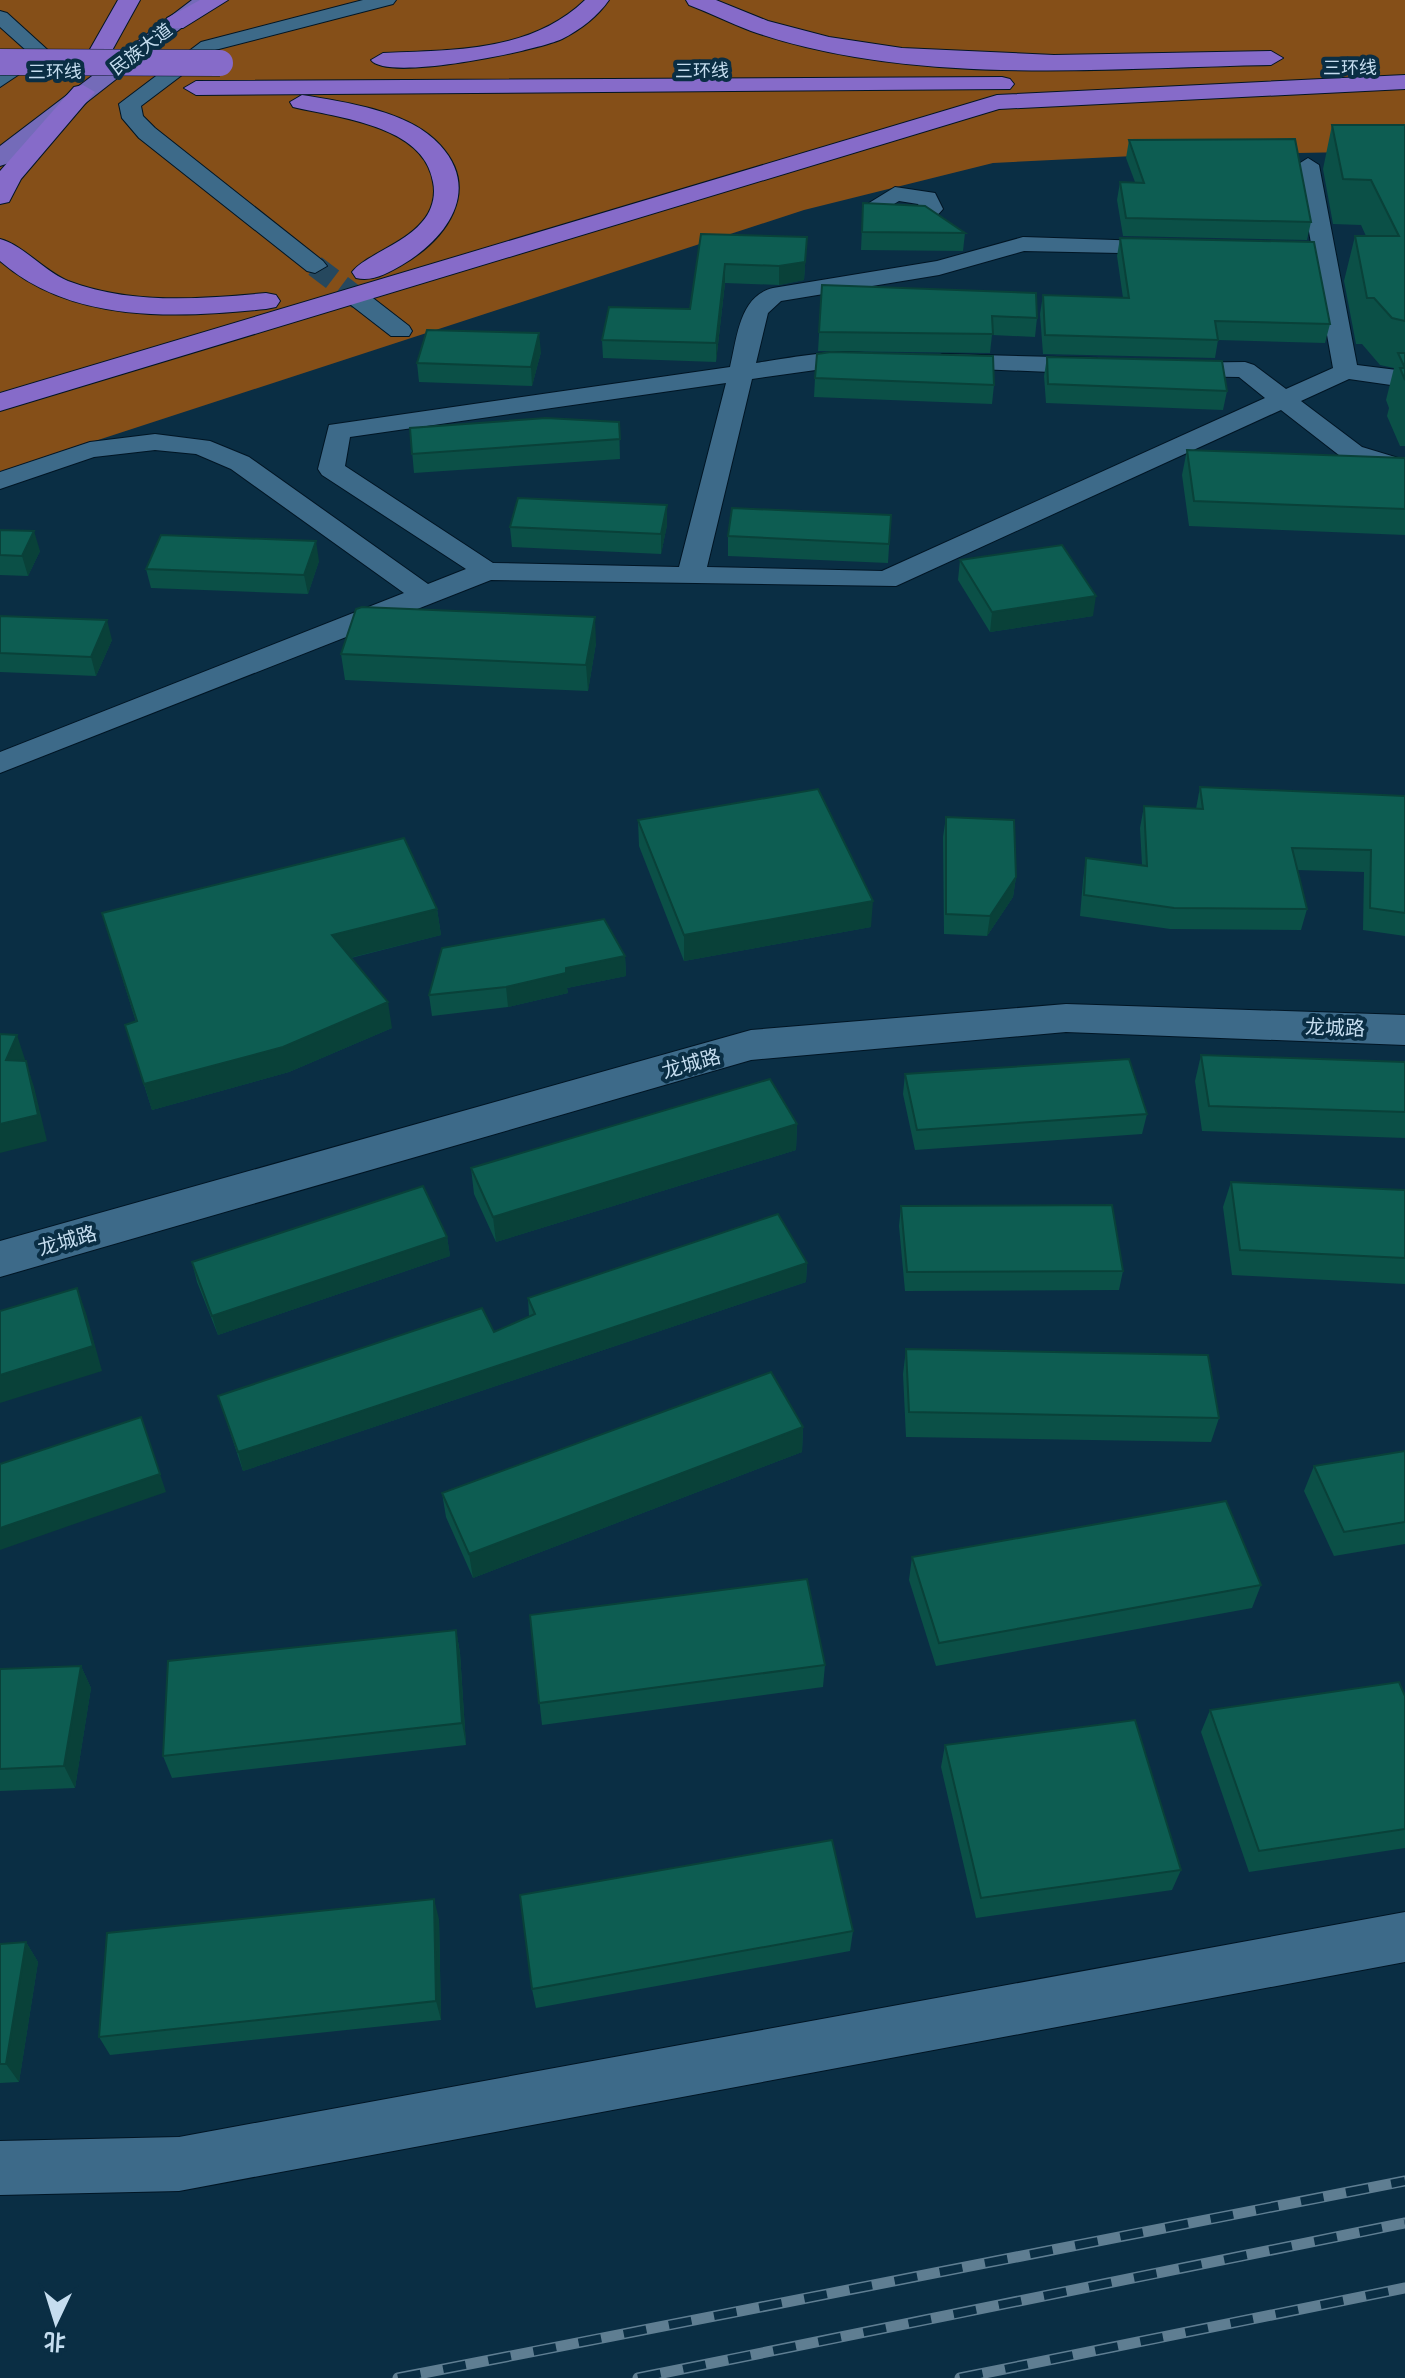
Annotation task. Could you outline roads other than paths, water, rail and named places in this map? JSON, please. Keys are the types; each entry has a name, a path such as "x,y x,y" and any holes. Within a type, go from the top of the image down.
{"highway":[{"path":"101,51 129,0"},
{"path":"173,12 217,0"},
{"path":"544,62 359,62 479,53 539,40 572,23 598,0"},
{"path":"697,0 769,30 833,45 913,55 1027,59"},
{"path":"793,61 1290,58"},
{"path":"0,402 997,102 1364,71 1405,60"},
{"path":"0,62 208,74 406,131 432,150 447,180 447,204 424,240 392,261 288,299 212,307 129,305 56,287 0,247"},
{"path":"208,74 247,63"},
{"name":"三环线","path":"0,88 208,74 1405,67"},
{"name":"三环线","path":"0,70 208,74 1364,71 1405,82"},
{"path":"0,196 9,177 83,92"}],"main road":[{"name":"民族大道","path":"42,87 173,12 206,0"},
{"name":"民族大道","path":"0,158 83,92 173,12"}],"street":[{"path":"315,266 147,133 133,118 130,104 208,46 386,0"},
{"path":"0,17 41,53 0,81"},
{"path":"1308,165 1346,371"},
{"path":"928,213 989,254"},
{"path":"691,576 756,311 773,295 939,268 1023,244 1197,247"},
{"path":"1245,248 1324,250"},
{"path":"360,300 400,331"},
{"path":"487,571 331,469 338,431 830,360 1117,367"},
{"path":"1149,368 1245,370 1353,453 1405,469"},
{"path":"0,763 487,571 886,580 1346,371 1405,379"},
{"path":"0,481 90,450 155,442 201,447 240,463 425,595"},
{"name":"龙城路","path":"0,1236 755,1024 1067,1000 1405,1009"},
{"name":"龙城路","path":"0,1259 751,1045 1066,1018 1405,1030"},
{"path":"0,2168 179,2164 1405,1937"}],"tunnel":[{"path":"315,266 360,300"}],"railway":[{"path":"398,2378 1405,2181"},
{"path":"638,2378 1405,2223"},
{"path":"960,2378 1405,2288"}]}
